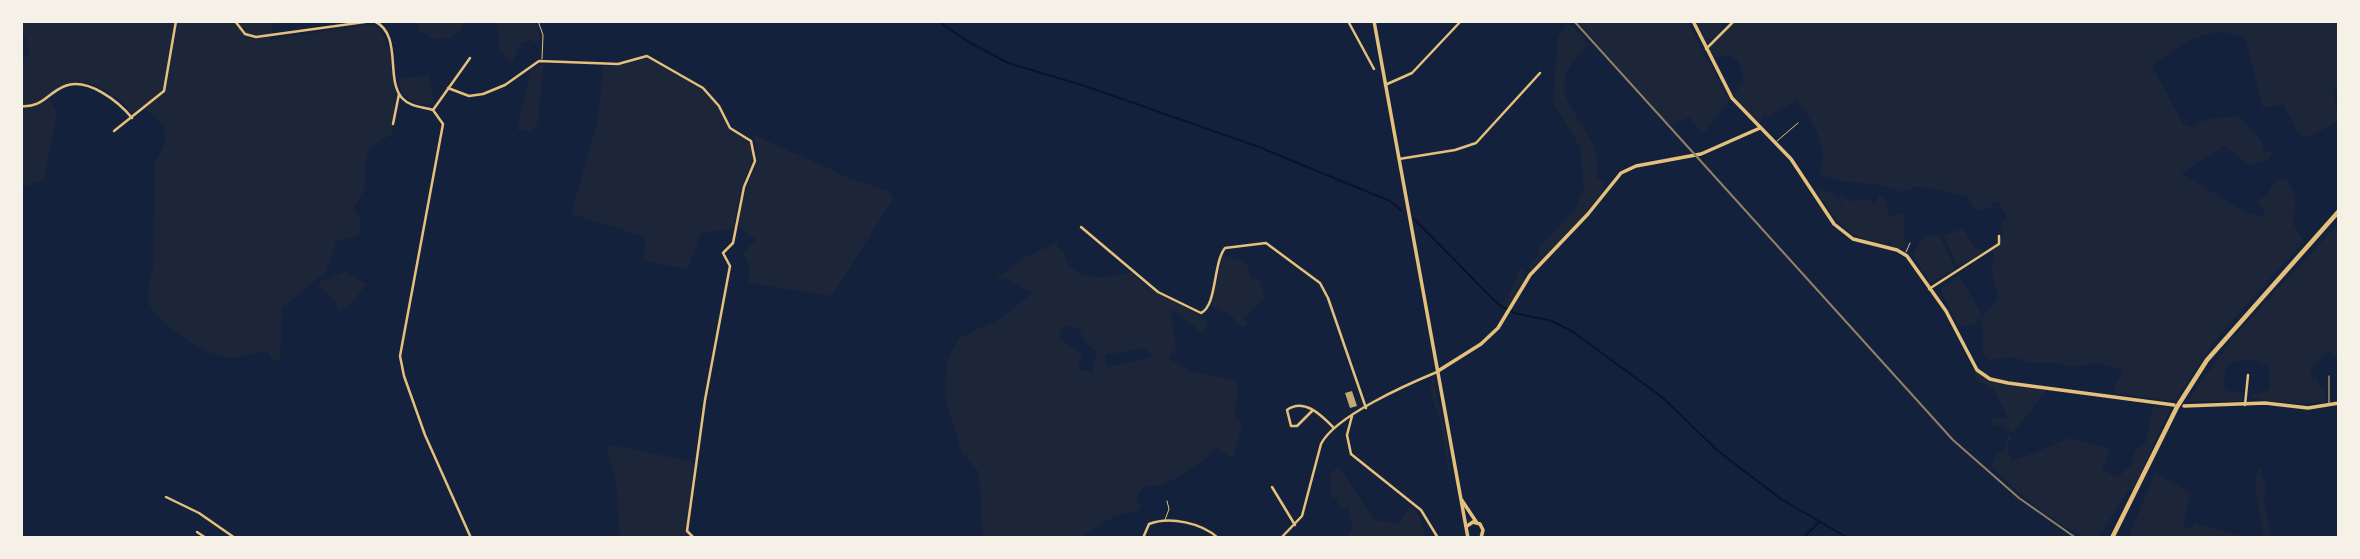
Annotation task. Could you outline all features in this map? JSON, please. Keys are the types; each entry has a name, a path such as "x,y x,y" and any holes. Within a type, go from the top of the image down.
{"highway":[{"path":"2113,536 2178,407 2207,360 2339,211"}],"street":[{"path":"114,131 164,91 176,21"},
{"path":"235,21 245,34 256,37 380,22 392,51 400,94 393,124"},
{"path":"1348,21 1374,69"},
{"path":"1374,21 1461,499 1465,537"},
{"path":"1385,85 1399,81 1422,65 1461,21"},
{"path":"1693,21 1732,98 1776,142 1805,177 1842,232 1860,242 1905,254 1952,322 1975,367 1986,377 2008,383 2174,405"},
{"path":"1706,49 1734,21"},
{"path":"449,88 469,96 483,94 505,85 527,67 542,61 618,64 647,56 703,88 719,106 730,128 747,136 753,144 755,160 744,187 734,242 723,253 729,264 729,272 705,400 687,531 693,537 788,538"},
{"path":"433,110 470,58"},
{"path":"1399,159 1455,150 1476,143 1540,73"},
{"path":"21,106 42,104 62,87 75,85 113,97 132,118"},
{"path":"400,94 410,104 433,110 442,121 443,132 401,362 438,467 471,538"},
{"path":"1281,538 1287,536 1295,526 1306,505 1321,444 1334,428 1366,408 1437,372 1486,340 1516,304 1530,275 1586,217 1622,172 1639,165 1701,154 1760,128"},
{"path":"1082,227 1158,292 1201,313 1208,308 1225,248 1252,243 1272,246 1308,272 1325,291 1366,408"},
{"path":"1929,289 1999,244 1999,236"},
{"path":"2245,405 2248,375"},
{"path":"2184,406 2270,403 2305,408 2339,403"},
{"path":"1312,410 1297,426 1291,426 1286,413 1289,408 1298,405 1312,410 1334,428"},
{"path":"1352,416 1347,435 1351,454 1421,510 1438,538"},
{"path":"1272,487 1295,526"},
{"path":"166,497 175,498 235,538"},
{"path":"1461,499 1483,530 1481,538"},
{"path":"1143,538 1149,524 1164,522 1205,528 1218,538"},
{"path":"1466,528 1471,523 1478,523"},
{"path":"197,532 206,538"}],"lane":[{"path":"538,21 543,35 542,61"},
{"path":"1776,142 1798,123"},
{"path":"1905,254 1910,243"},
{"path":"2329,376 2329,405"},
{"path":"1164,522 1169,509 1167,501"}],"shaded area":[{"path":"21,21 274,21 270,40 364,25 375,25 383,35 394,77 392,134 370,147 365,163 365,188 353,209 361,220 359,235 336,242 326,272 282,308 280,360 271,359 267,351 234,357 214,354 171,328 148,303 148,286 153,269 155,163 165,143 164,127 143,106 133,114 104,89 82,82 71,83 48,96 57,113 44,180 21,188 21,58 30,55 26,38 21,36"},
{"path":"417,21 463,21 462,28 452,38 433,39 420,33"},
{"path":"497,21 536,21 540,38 537,43 529,40 520,44 511,64 499,49"},
{"path":"1578,21 1688,21 1729,101 1703,134 1689,117 1670,126"},
{"path":"1722,21 1722,30 1707,43 1697,22"},
{"path":"1732,21 2339,21 2339,89 2333,91 2339,121 2306,138 2298,133 2283,104 2263,108 2246,40 2234,34 2209,33 2197,37 2152,66 2183,124 2193,128 2194,124 2209,119 2238,116 2261,140 2263,150 2272,152 2268,160 2251,166 2224,146 2181,174 2240,209 2261,217 2265,213 2257,201 2266,196 2275,181 2284,178 2294,194 2293,224 2304,241 2215,340 2175,401 2116,393 2113,390 2123,371 2101,363 2071,367 2059,363 2032,363 2013,357 1989,360 1983,356 1982,318 1975,324 1959,327 1940,289 1959,275 1983,316 1998,299 1992,271 1994,255 1991,246 2002,238 2001,224 2007,218 1998,201 1993,201 1991,207 1981,211 1973,208 1967,196 1918,186 1902,192 1880,185 1841,181 1819,173 1823,155 1818,135 1797,100 1769,116 1763,115 1760,124 1734,96 1744,79 1738,61 1729,55 1712,58 1709,49"},
{"path":"1566,24 1575,29 1588,45 1572,63 1565,78 1565,91 1569,104 1592,142 1597,158 1597,176 1604,187 1584,216 1530,271 1529,265 1539,255 1539,248 1575,209 1584,188 1580,147 1553,103 1558,37"},
{"path":"647,58 704,90 719,107 729,130 746,139 752,147 753,158 741,188 733,229 701,233 688,269 643,261 646,237 571,214 598,119 603,66 626,64"},
{"path":"544,63 538,121 533,131 517,130 531,69"},
{"path":"429,75 434,105 418,104 401,93 398,79"},
{"path":"754,135 852,179 888,191 894,197 832,296 748,283 750,267 743,253 756,240 738,226 744,195 758,159"},
{"path":"1815,187 1835,195 1847,215 1837,194 1854,202 1864,199 1876,203 1879,194 1887,203 1888,216 1904,213 1905,249 1892,246 1891,242 1877,242 1851,232 1831,212"},
{"path":"2339,223 2339,362 2329,351 2311,368 2312,378 2317,379 2320,388 2325,389 2325,402 2274,402 2249,395 2269,390 2269,367 2251,359 2228,363 2223,382 2226,391 2241,392 2242,401 2187,401 2236,334"},
{"path":"1964,230 1974,247 1985,251 1958,267 1943,235"},
{"path":"1939,234 1955,269 1930,283 1913,254 1923,238"},
{"path":"1058,242 1057,247 1063,250 1067,261 1080,274 1110,277 1131,272 1150,288 1209,323 1202,333 1172,309 1176,349 1168,358 1191,371 1238,381 1235,418 1242,424 1233,459 1216,448 1198,464 1174,479 1143,488 1136,503 1142,504 1139,511 1116,515 1080,538 983,538 979,472 962,453 947,405 947,360 960,337 997,321 1032,293 1009,280 995,279 1027,256","holes":["1067,326 1079,329 1085,343 1096,351 1093,373 1078,369 1082,354 1060,339 1060,331","1143,348 1152,354 1151,358 1107,367 1105,355"]},
{"path":"1222,255 1246,263 1251,278 1259,279 1265,299 1244,317 1248,325 1242,328 1231,315 1211,305"},
{"path":"1520,269 1524,270 1524,280 1510,309 1501,304 1507,299"},
{"path":"345,272 366,284 351,305 337,311 337,302 319,286 320,282"},
{"path":"1974,369 2002,384 2047,390 2013,433 2002,425 1995,426 1990,422 1993,418 2008,418 1993,388 1975,380"},
{"path":"1433,376 1448,447 1452,495 1440,418 1430,392"},
{"path":"2153,406 2170,408 2135,488 2128,491 2098,538 2085,536 2056,521 1991,466 1998,453 2004,449 2008,434 2012,438 2007,444 2011,462 2070,438 2110,449 2102,470 2118,477 2131,465 2135,451 2146,442"},
{"path":"611,445 694,462 686,538 620,538 616,481 607,452"},
{"path":"2260,467 2266,488 2264,504 2272,538 2264,538 2257,501 2256,481"},
{"path":"1341,469 1374,520 1399,524 1410,504 1420,518 1425,538 1347,538 1352,528 1349,507 1338,507 1338,499 1331,497 1330,473"},
{"path":"2155,473 2190,492 2183,529 2192,528 2194,523 2248,538 2128,538"}],"building":[{"path":"1352,391 1357,406 1350,408 1345,393"}],"waterway":[{"path":"938,21 967,41 1008,63 1085,86 1259,147 1390,201 1401,210"},
{"path":"1414,219 1498,304 1514,313 1552,321 1573,332 1662,397 1718,451 1781,499 1848,538"},
{"path":"1803,538 1819,522"}],"railway":[{"path":"1574,21 1953,440 2019,498 2076,538"}]}
